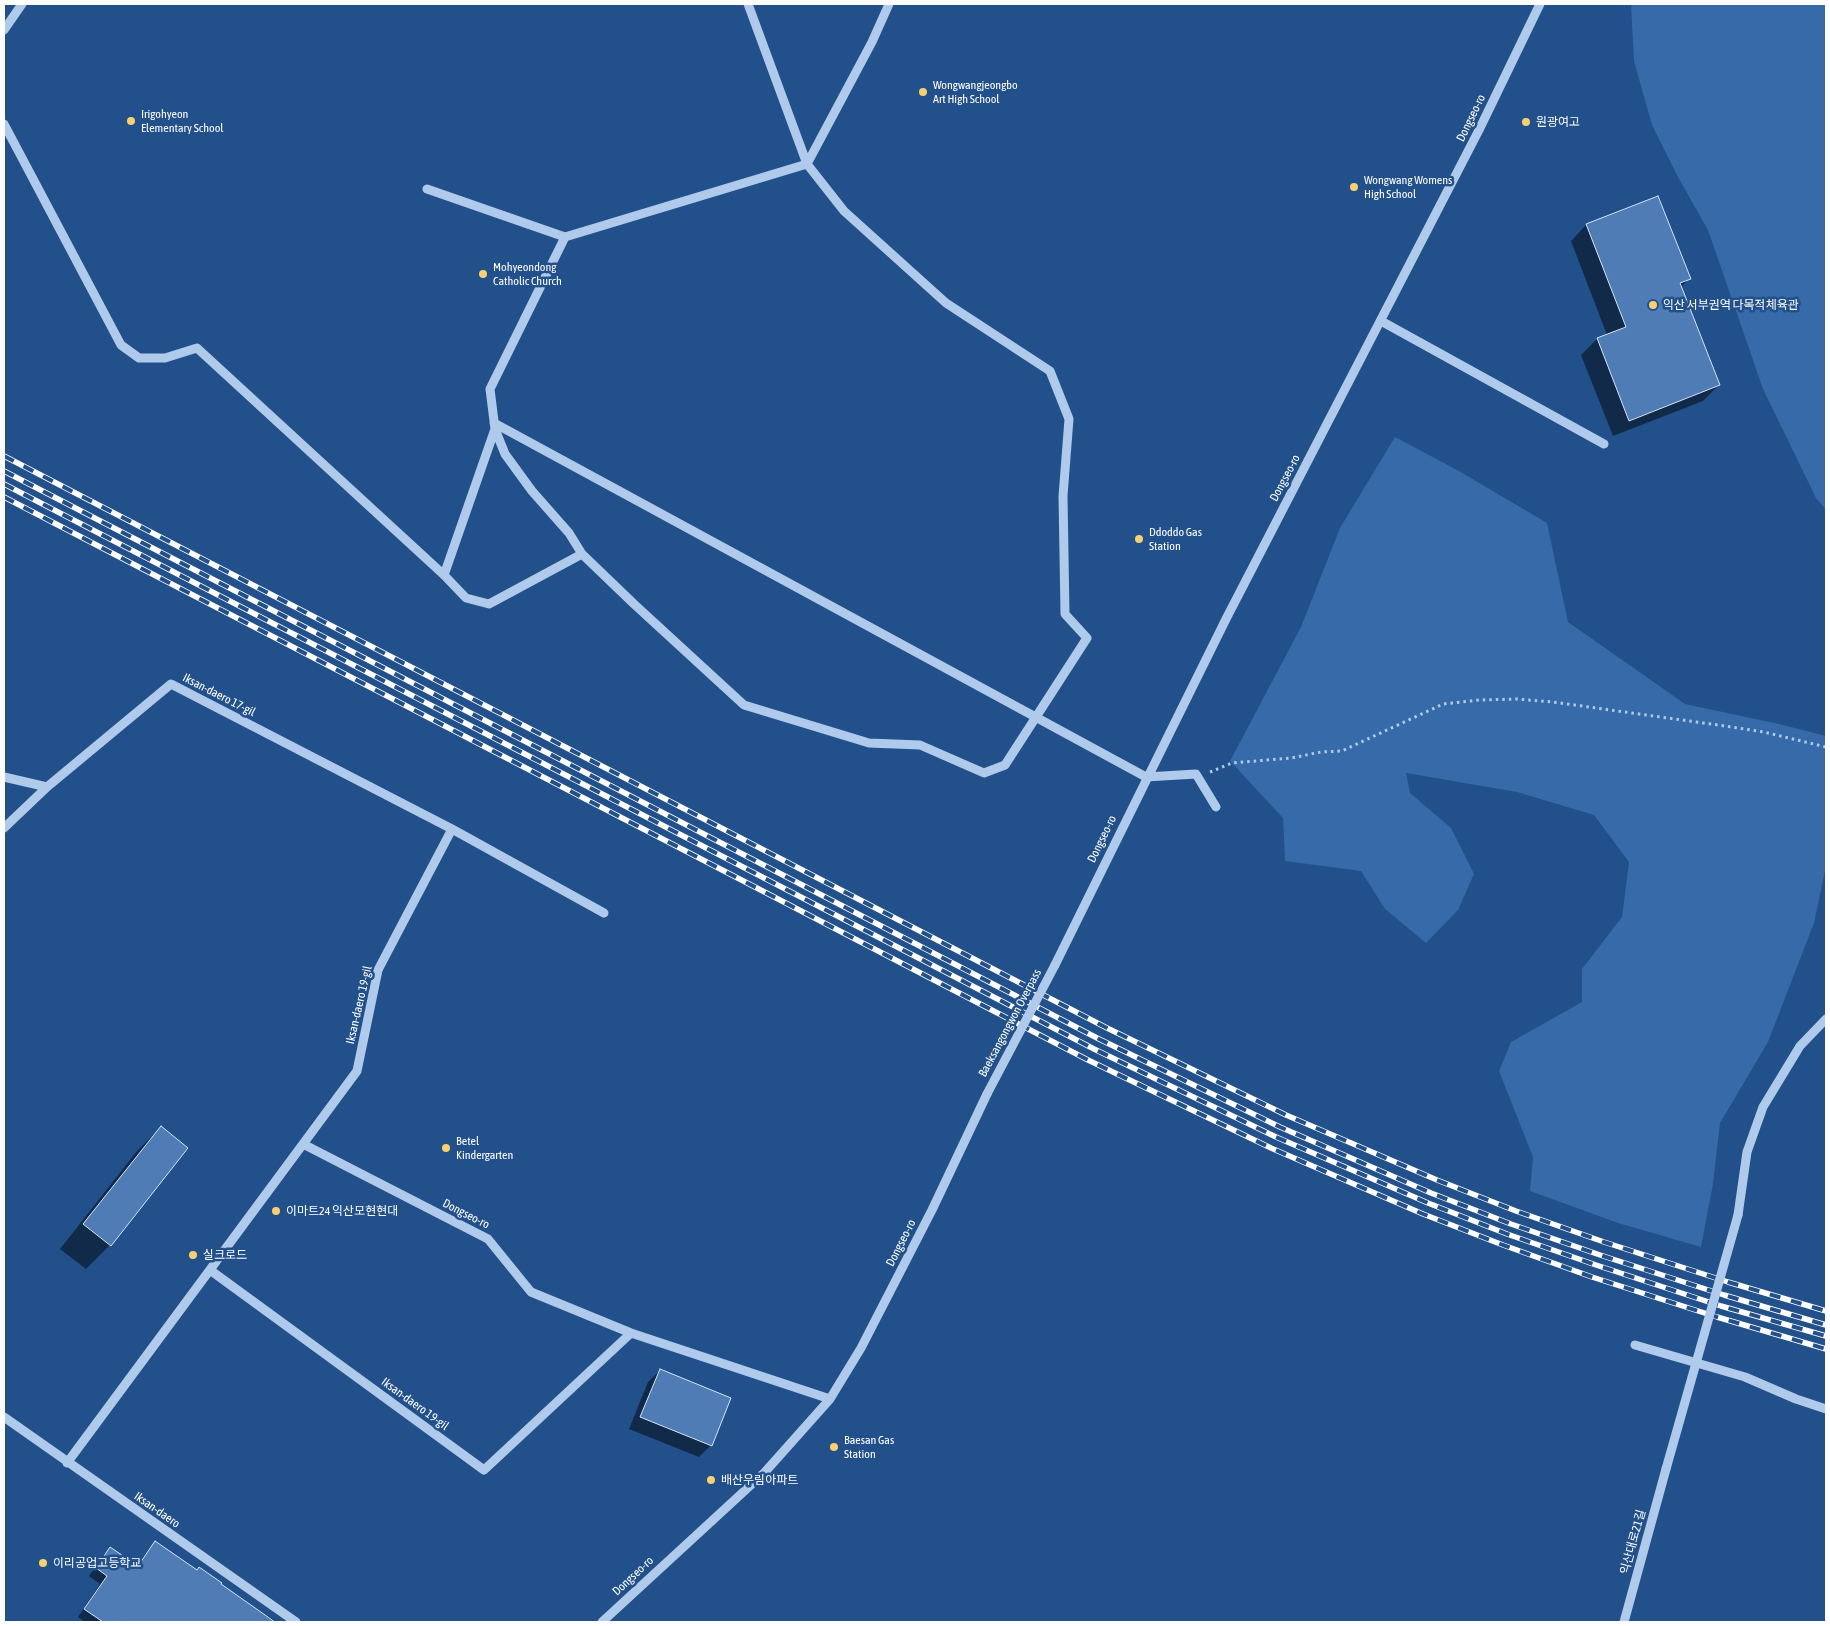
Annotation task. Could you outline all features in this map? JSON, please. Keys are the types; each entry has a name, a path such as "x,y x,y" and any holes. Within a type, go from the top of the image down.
{"street":[{"path":"4,30 22,4"},
{"path":"565,237 490,389 494,426 504,454 532,491 569,533 582,554 744,705 869,744 920,745 984,773 1005,765 1087,638 1066,614 1063,496 1069,419 1050,371 946,303 844,211 807,164 748,4"},
{"path":"427,189 565,237 807,164 872,42 890,4"},
{"name":"Dongseo-ro","path":"1055,965 1146,777 1479,130 1540,4"},
{"path":"4,124 121,345 139,358 165,358 197,348 444,575 466,598 489,604 582,554"},
{"path":"1381,321 1604,444"},
{"path":"444,575 494,426"},
{"path":"494,426 1146,777 1196,774 1216,807"},
{"name":"Iksan-daero 17-gil","path":"4,828 47,787 171,684 452,828"},
{"path":"4,776 47,787"},
{"path":"452,828 604,913"},
{"name":"Iksan-daero 19-gil","path":"67,1463 358,1071 378,970 452,828"},
{"name":"Baeksangongwon Overpass","path":"987,1094 1055,965"},
{"name":"익산대로21길","path":"1624,1622 1738,1215 1747,1152 1762,1106 1800,1046 1826,1019"},
{"name":"Dongseo-ro","path":"602,1622 764,1472 830,1399 861,1348 932,1210 987,1094"},
{"name":"Dongseo-ro","path":"303,1144 488,1239 531,1292 631,1333 830,1399"},
{"name":"Iksan-daero 19-gil","path":"210,1270 484,1470 631,1333"},
{"path":"1635,1345 1745,1377 1796,1399 1826,1409"},
{"name":"Iksan-daero","path":"4,1417 296,1622"}],"path":[{"path":"1198,778 1232,763 1342,751 1443,704 1479,700 1517,699 1553,702 1764,732 1826,747"}],"shaded area":[{"path":"1631,4 1826,4 1826,510 1816,498 1763,389 1708,230 1678,177 1652,125 1634,61"},
{"path":"1395,437 1459,471 1547,523 1568,622 1685,704 1826,736 1826,866 1814,923 1768,1042 1720,1123 1713,1184 1701,1247 1618,1223 1530,1191 1533,1157 1499,1071 1511,1042 1582,1002 1582,969 1622,917 1629,862 1594,815 1517,792 1406,773 1410,793 1451,828 1474,874 1458,910 1426,943 1385,909 1361,871 1285,861 1283,818 1230,761 1301,627 1340,528"}],"building":[{"name":"익산 서부권역 다목적체육관","path":"1658,196 1691,279 1680,283 1720,385 1629,421 1597,338 1626,327 1586,224"},
{"path":"161,1126 188,1148 111,1246 83,1224"},
{"path":"660,1369 731,1398 712,1446 640,1417"},
{"path":"155,1541 197,1570 199,1567 275,1622 103,1622 84,1609 107,1576 96,1568 110,1547 138,1566"}],"railway":[{"path":"4,456 1105,1027 1286,1115 1437,1180 1516,1211 1604,1242 1826,1311"},
{"path":"4,471 1099,1039 1280,1127 1431,1193 1511,1224 1724,1295 1826,1325"},
{"path":"4,484 1094,1049 1276,1137 1428,1203 1507,1234 1721,1306 1826,1336"},
{"path":"4,497 1088,1060 1271,1148 1423,1214 1503,1245 1592,1277 1826,1349"}],"place":[{"name":"Wongwangjeongbo Art High School","path":"923,92"},
{"name":"Irigohyeon Elementary School","path":"131,121"},
{"name":"원광여고","path":"1526,122"},
{"name":"Wongwang Womens High School","path":"1354,187"},
{"name":"Mohyeondong Catholic Church","path":"483,274"},
{"name":"익산 서부권역 다목적체육관","path":"1653,305"},
{"name":"Ddoddo Gas Station","path":"1139,539"},
{"name":"Betel Kindergarten","path":"446,1148"},
{"name":"이마트24 익산모현현대","path":"276,1211"},
{"name":"실크로드","path":"193,1255"},
{"name":"Baesan Gas Station","path":"834,1447"},
{"name":"배산우림아파트","path":"711,1480"},
{"name":"이리공업고등학교","path":"43,1563"}]}
